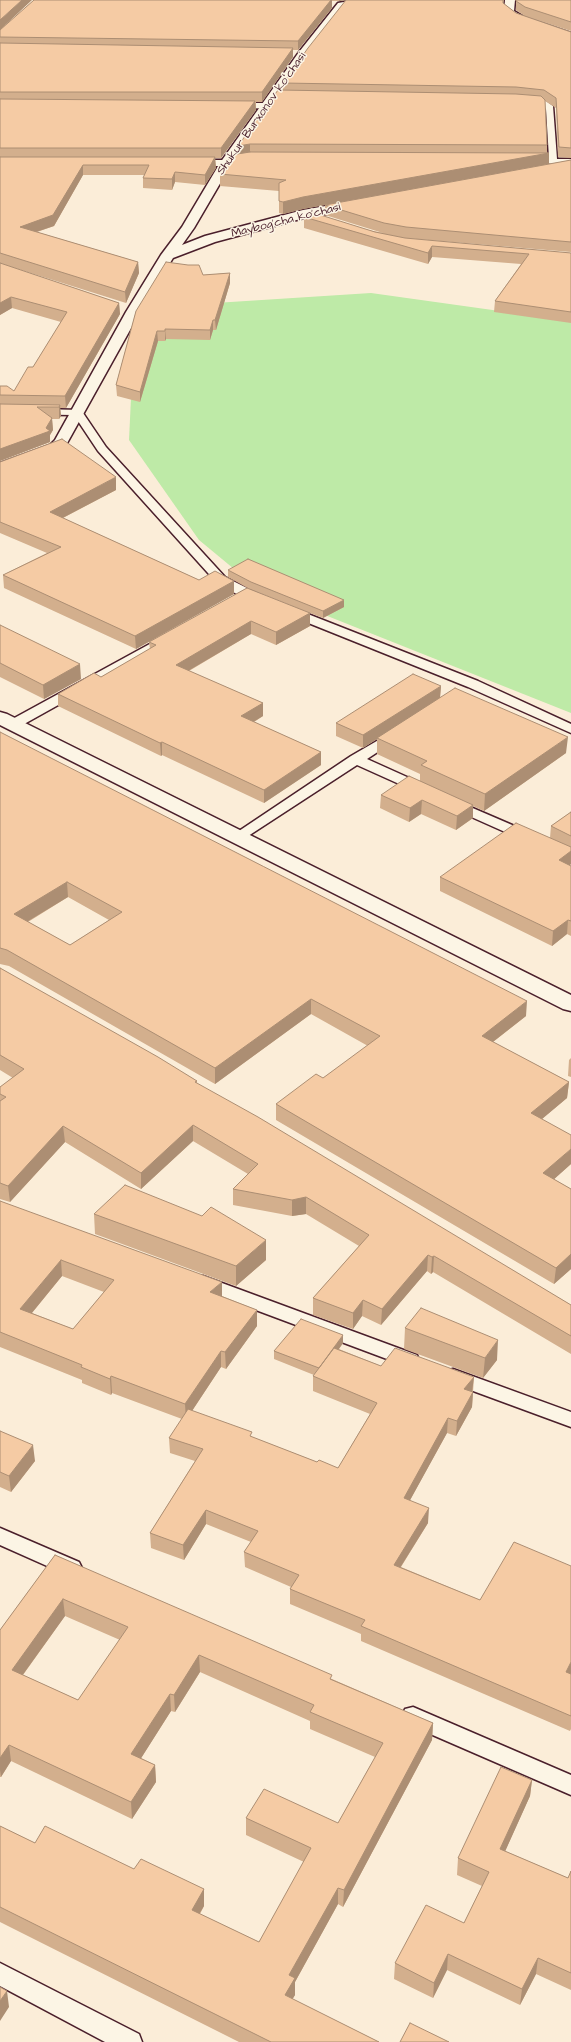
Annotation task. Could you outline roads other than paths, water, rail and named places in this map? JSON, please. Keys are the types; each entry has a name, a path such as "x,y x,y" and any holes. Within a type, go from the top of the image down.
{"street":[{"name":"Shukur Burxonov koʻchasi","path":"0,468 54,448 61,442 133,312 168,255 188,228 226,163 265,106 277,96 298,54 340,3 376,0"},
{"path":"517,0 510,0 509,12 515,16 571,37"},
{"path":"532,172 571,166"},
{"name":"Maybog'cha ko'chasi","path":"168,255 210,239 303,214 364,203"},
{"path":"303,214 331,223"},
{"path":"118,307 133,312"},
{"path":"6,722 571,1004"}],"lane":[{"path":"515,100 539,102 547,104 550,108 553,160"},
{"path":"226,106 265,106"},
{"path":"187,163 226,163 250,159"},
{"path":"521,160 553,160 571,162"},
{"path":"0,411 77,412 102,449 221,580 246,594 473,684 571,729"},
{"path":"232,602 246,594"},
{"path":"6,722 177,633"},
{"path":"460,692 473,684"},
{"path":"237,838 408,726"},
{"path":"356,759 542,844"},
{"path":"184,1276 571,1420"},
{"path":"0,1536 88,1574"},
{"path":"395,1708 571,1785"},
{"path":"0,1974 130,2042"}]}
